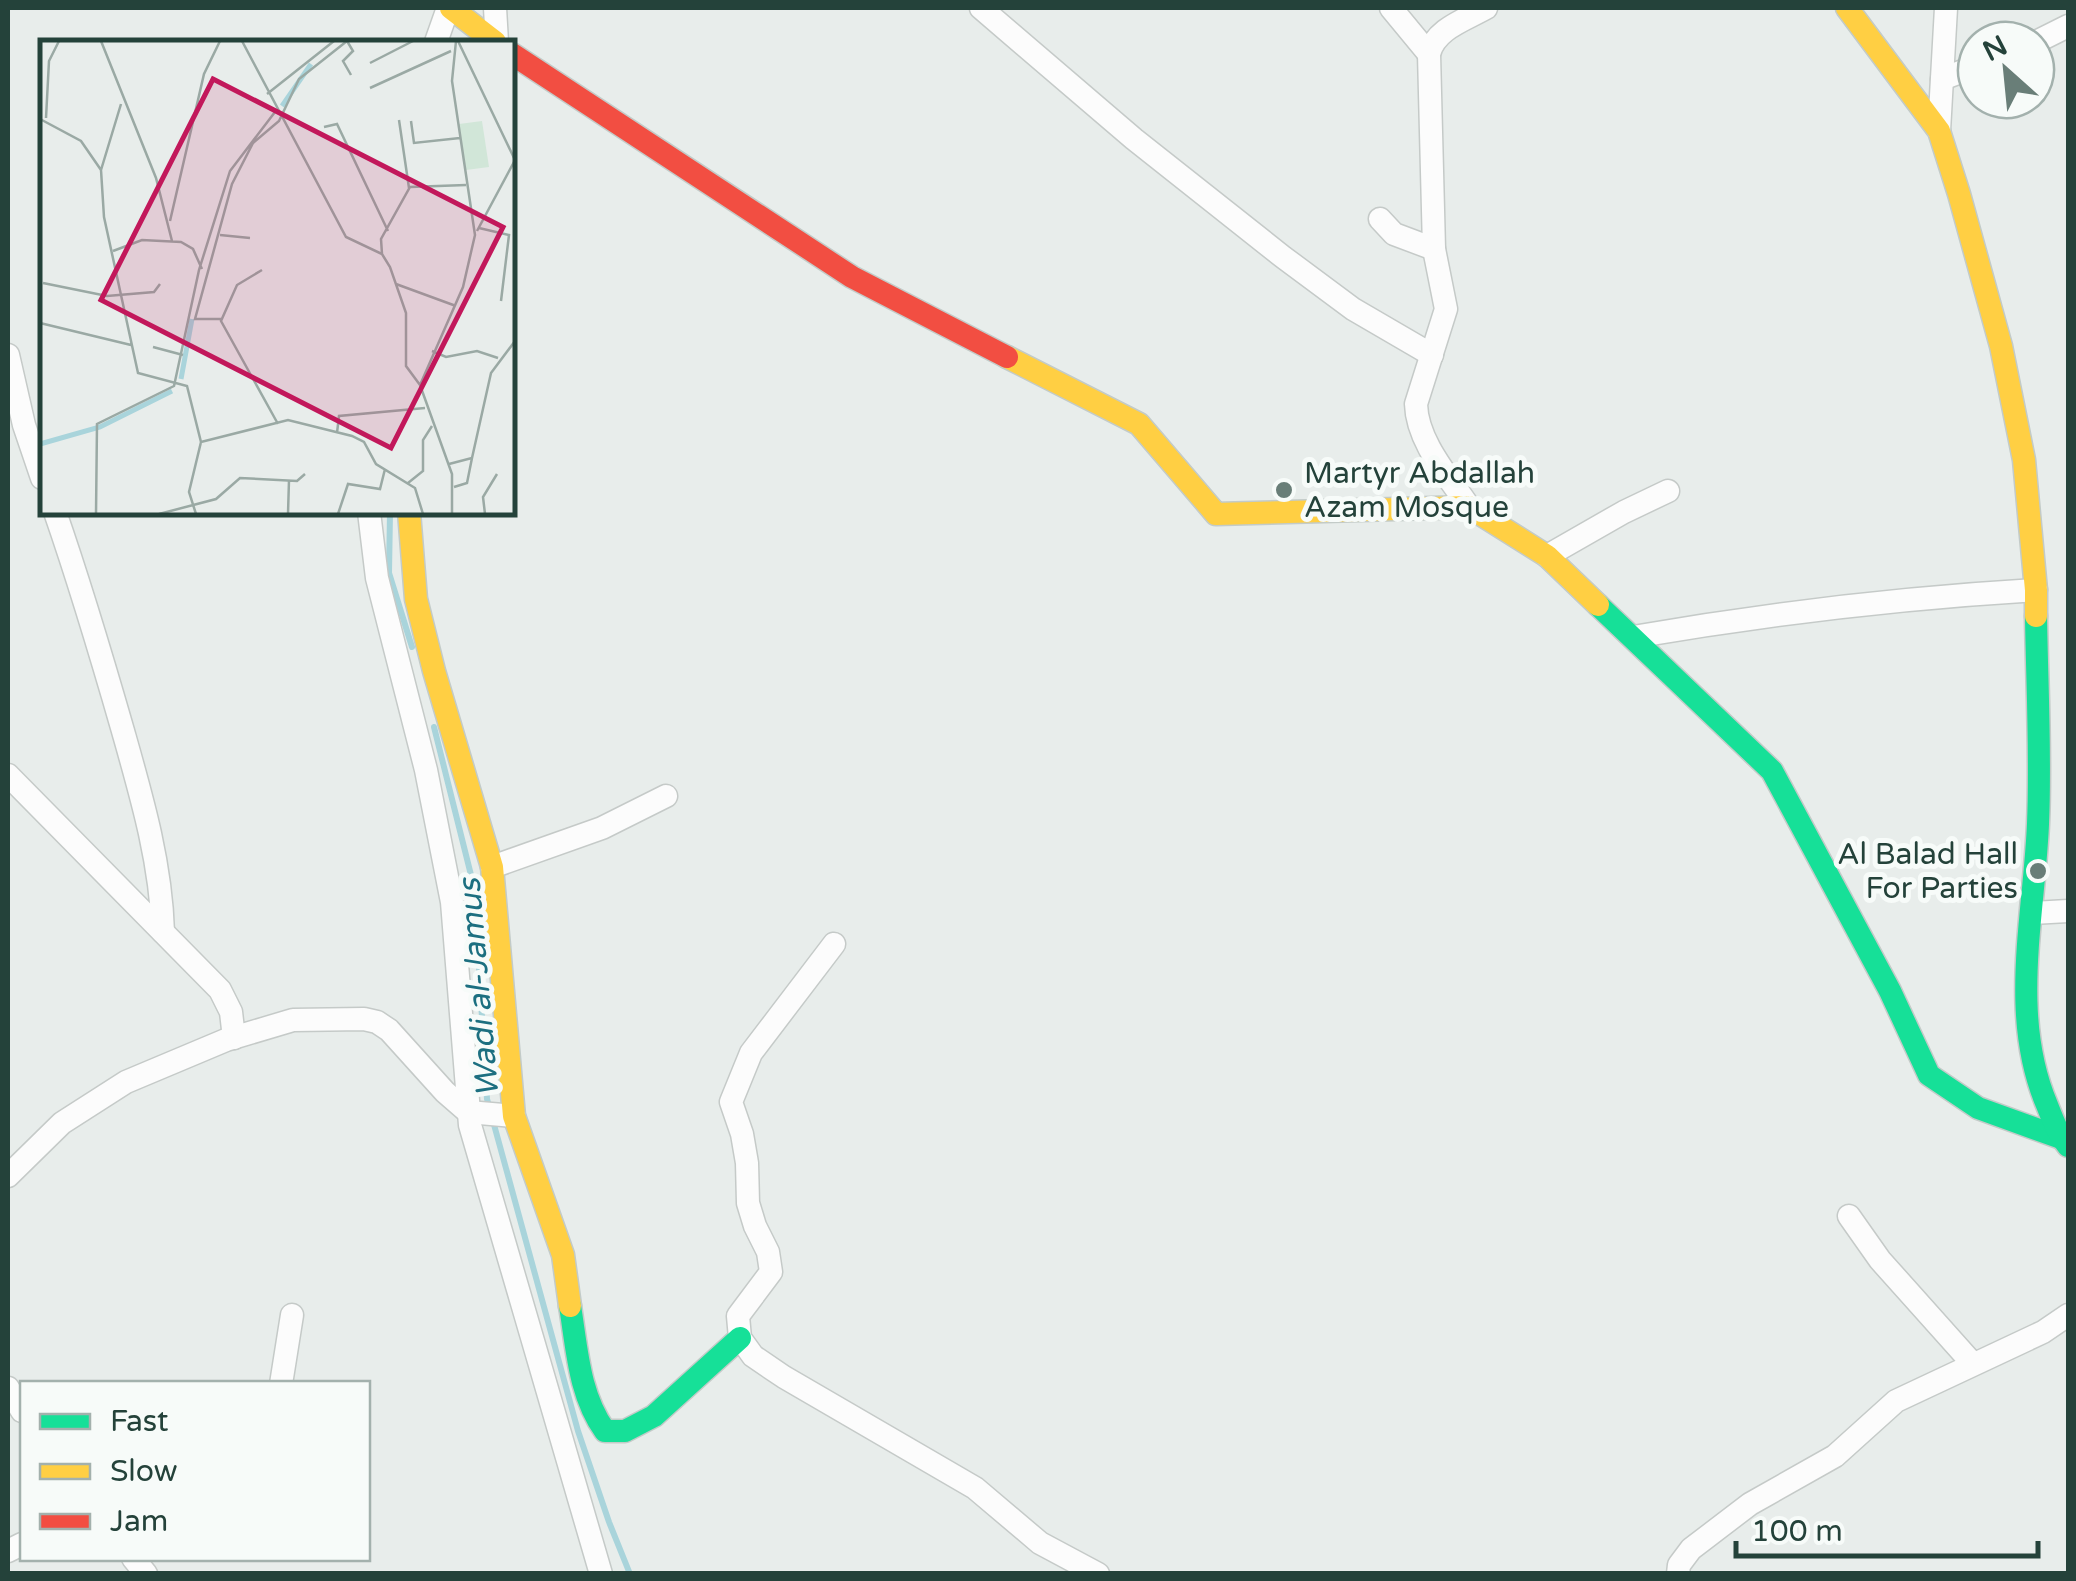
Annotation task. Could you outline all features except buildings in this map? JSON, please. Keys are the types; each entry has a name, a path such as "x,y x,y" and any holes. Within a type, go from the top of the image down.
{"street":[{"path":"437,40 449,8 493,40"},
{"path":"496,8 496,40"},
{"path":"981,8 1134,139 1353,310 1432,355"},
{"path":"1391,8 1428,54"},
{"path":"1486,8 1440,34 1428,54 1434,249 1446,309 1416,404 1417,420 1469,507 1547,556 1772,770 1890,991 1929,1074 1978,1108 2065,1142"},
{"path":"1847,8 1939,130 2001,346 2024,460 2036,590 2038,824 2026,987 2028,1036 2038,1084 2065,1142"},
{"path":"1939,130 1946,8"},
{"path":"515,56 852,276 1139,424 1216,514 1469,507"},
{"path":"1942,79 1956,74"},
{"path":"1380,219 1394,234 1434,249"},
{"path":"8,354 24,425 40,472"},
{"path":"1547,556 1668,490"},
{"path":"55,515 150,827 162,898 163,932"},
{"path":"369,515 376,578 426,770 452,902 470,1125 601,1574"},
{"path":"409,515 416,598 492,867 514,1116 563,1255 579,1366 592,1413 605,1431 625,1431 654,1416 740,1338"},
{"path":"1633,637 1906,600 2036,590"},
{"path":"8,774 220,990 231,1012 234,1038"},
{"path":"492,867 602,828 666,796"},
{"path":"2032,913 2068,911"},
{"path":"834,944 750,1053 731,1102 748,1163 748,1203 768,1252 771,1272 738,1316 740,1338 754,1356 784,1377 975,1488 1040,1543 1098,1574"},
{"path":"8,1176 62,1123 126,1082 234,1038 293,1020 377,1022 390,1030 468,1112 514,1116"},
{"path":"1848,1216 1880,1260 1974,1364"},
{"path":"281,1381 292,1315"},
{"path":"1678,1574 1679,1565 1692,1549 1750,1504 1835,1456 1896,1401 2043,1332 2068,1316"}],"waterway":[{"name":"Wadi al-Jamus","path":"390,515 389,573 412,647"},
{"name":"Wadi al-Jamus","path":"434,727 474,887 490,1109"},
{"name":"Wadi al-Jamus","path":"493,1121 578,1431 630,1574"}],"traffic: fast":[{"path":"1598,605 1772,771 1890,991 1929,1075 1978,1108 2061,1138"},
{"path":"2036,616 2039,798 2026,1002 2036,1071 2054,1121 2068,1146"},
{"path":"570,1306 584,1387 605,1431 625,1431 654,1416 740,1338"}],"traffic: slow":[{"path":"451,8 492,40"},
{"path":"1847,8 1939,131 1959,194 2001,346 2024,460 2036,616"},
{"path":"1007,357 1139,424 1216,514 1469,507 1547,556 1598,605"},
{"path":"409,515 416,599 492,867 514,1116 563,1255 570,1306"}],"traffic: jam":[{"path":"515,56 852,277 1007,357"}],"place":[{"name":"Martyr Abdallah Azam Mosque","path":"1284,490"},
{"name":"Al Balad Hall For Parties","path":"2038,871"}]}
